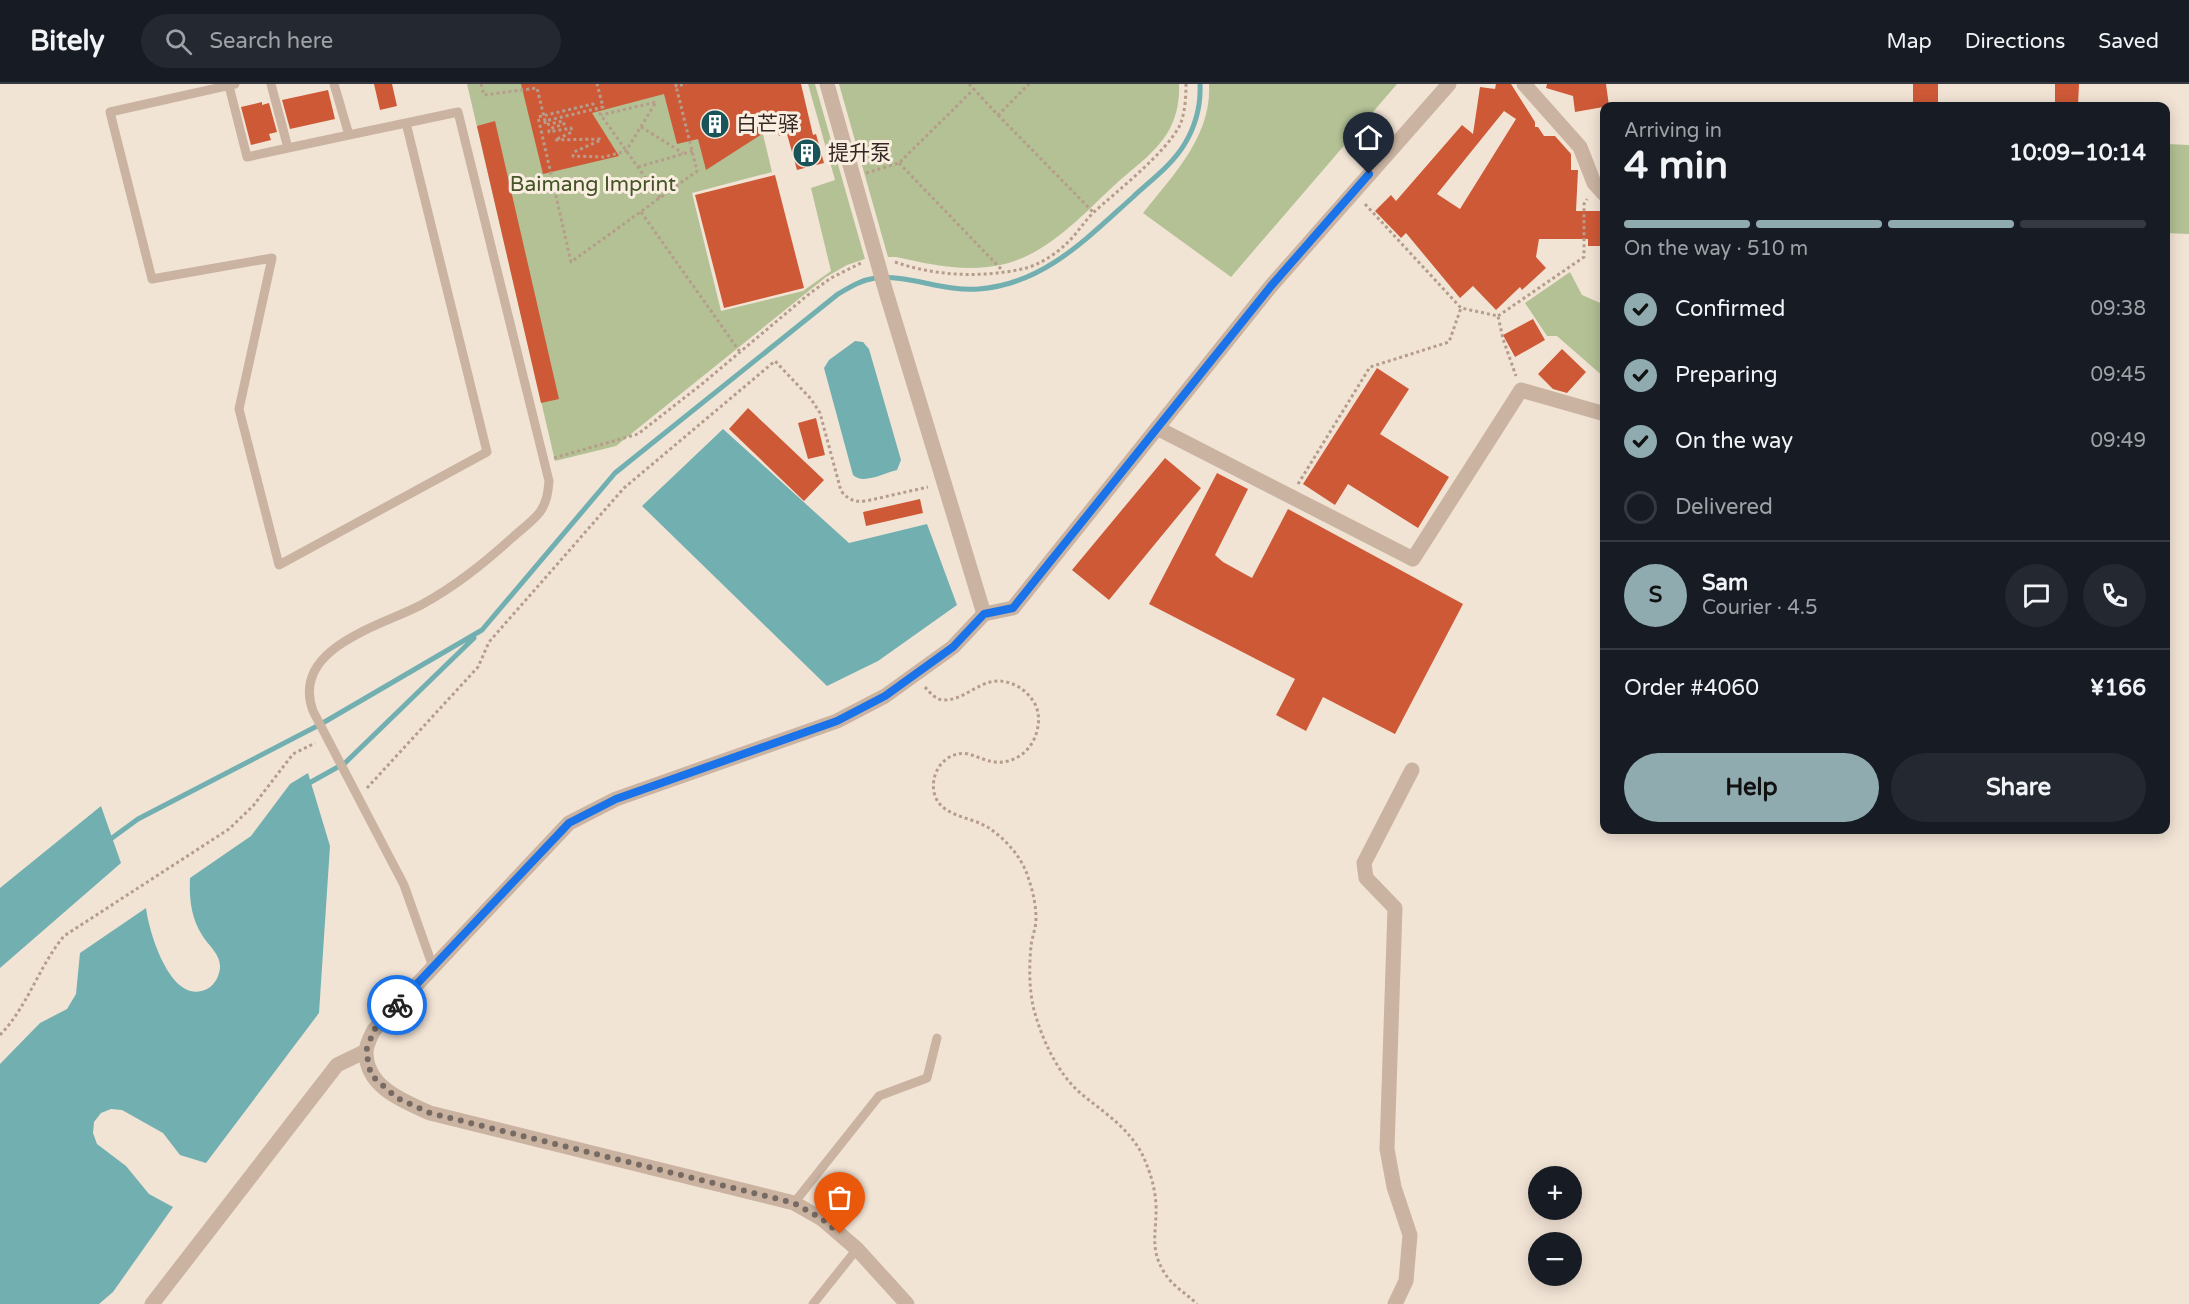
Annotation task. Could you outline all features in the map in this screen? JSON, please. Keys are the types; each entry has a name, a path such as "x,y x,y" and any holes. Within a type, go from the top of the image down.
{"street":[{"path":"827,84 886,292 984,614"},
{"path":"907,1304 857,1249 822,1219 794,1203 430,1113 397,1098 371,1075 366,1051 374,1030 569,823 616,799 837,721 885,696 927,666 953,647 984,614 1013,608 1271,286 1449,84"},
{"path":"1524,84 1580,147 1594,183 1600,190"},
{"path":"1157,428 1413,559 1521,390 1600,413"},
{"path":"1395,1304 1406,1281 1410,1235 1394,1187 1387,1149 1395,908 1366,878 1364,863 1412,770"},
{"path":"152,1304 337,1065 366,1051"}],"lane":[{"path":"271,84 288,148"},
{"path":"334,84 349,135"},
{"path":"406,123 487,452 279,565 238,409 272,258 152,279 110,112 232,85 247,157 288,148 349,135 458,112 549,481 547,498 540,512 485,562 454,586 420,606 356,634 332,652 313,673 308,685 308,699 313,711 404,885 433,967"},
{"path":"794,1203 879,1096 927,1078 937,1038"},
{"path":"813,1304 857,1249"}],"path":[{"path":"481,84 484,95 537,88 545,125 563,121 564,124 549,129 549,132 572,129 572,132 555,140 600,138 601,140 574,152 573,156 604,157 626,151 656,102 601,115"},
{"path":"545,121 603,107 597,84"},
{"path":"660,198 593,104 538,117 571,261 641,212 697,171 676,85 686,84"},
{"path":"969,84 1094,213"},
{"path":"998,114 1029,84"},
{"path":"544,461 638,434 831,278 877,260 949,274 1023,269 1049,257 1066,244 1094,213 1168,143 1180,123 1185,105 1186,84"},
{"path":"853,176 899,163 974,89"},
{"path":"641,127 684,154"},
{"path":"638,167 693,151"},
{"path":"899,163 1004,271"},
{"path":"1353,192 1461,308 1498,316 1584,257 1584,204 1594,183"},
{"path":"641,212 740,352"},
{"path":"1291,496 1370,367 1449,342 1461,308"},
{"path":"1498,316 1503,339 1521,390"},
{"path":"359,796 478,667 489,642 624,488 775,361 811,399 820,413 841,491 848,499 856,502 866,501 945,483"},
{"path":"927,666 924,676 926,687 932,695 942,700 997,681 1009,682 1020,687 1035,705 1039,717 1038,729 1035,740 1028,750 1018,757 995,762 967,754 954,755 944,761 936,771 933,783 934,795 941,806 951,813 988,827 1009,845 1024,867 1034,892 1036,920 1029,977 1034,1008 1043,1037 1057,1064 1076,1088 1121,1127 1139,1149 1146,1162 1154,1190 1156,1218 1154,1241 1159,1263 1172,1283 1197,1304"},
{"path":"0,1035 19,1012 51,953 64,936 229,829 253,806 293,754 327,736"}],"green space":[{"name":"Baimang Imprint","path":"467,84 751,84 772,172 692,193 721,311 803,291 831,271 811,188 835,180 808,84 815,84 865,259 847,265 826,277 616,446 555,461"},
{"path":"839,84 1179,84 1179,90 1171,127 1158,146 1066,230 1022,258 991,267 964,268 888,257"},
{"path":"1209,84 1397,84 1231,277 1143,213 1178,169 1197,138 1208,103"},
{"path":"2170,144 2189,145 2189,234 2170,233"},
{"path":"1570,272 1582,295 1600,303 1600,374 1557,336 1547,336 1525,303"}],"water":[{"path":"855,341 863,342 869,349 901,460 897,470 868,479 857,478 853,475 824,368 829,360"},
{"path":"723,429 849,543 927,524 957,605 878,661 827,686 642,506"},
{"path":"308,773 330,846 319,1013 206,1163 180,1155 163,1133 122,1110 111,1109 101,1113 94,1122 93,1133 97,1144 126,1166 149,1194 173,1207 113,1292 99,1304 0,1304 0,1064 40,1023 67,1009 76,994 80,953 146,908 157,949 173,978 183,987 194,992 207,989 212,985 220,966 216,954 195,921 190,900 190,878 251,836 290,784"},
{"path":"101,806 121,863 0,968 0,888"}],"building":[{"path":"374,84 392,84 397,106 380,110"},
{"name":"白芒驿","path":"521,84 801,84 813,135 816,134 824,163 797,170 787,134 779,136 776,125 706,170 698,139 677,144 664,94 592,113 619,156 543,174"},
{"path":"1496,84 1511,84 1535,122 1535,127 1538,127 1544,136 1555,136 1571,154 1571,170 1578,170 1576,211 1600,211 1600,246 1588,246 1588,239 1539,239 1536,257 1546,268 1522,290 1520,287 1496,310 1473,286 1460,298 1406,233 1401,238 1375,211 1391,195 1396,201 1462,125 1473,134 1480,87 1495,89","holes":["1504,111 1516,119 1460,209 1437,194"]},
{"path":"1547,84 1606,84 1608,102 1600,102 1600,108 1575,112 1573,96 1546,88"},
{"path":"1913,84 1938,84 1938,102 1913,102"},
{"path":"2055,84 2079,84 2078,102 2055,102"},
{"path":"328,90 335,119 290,129 282,100"},
{"path":"262,102 262,105 269,103 277,132 269,134 271,140 251,145 241,107"},
{"path":"495,121 559,399 541,403 477,126"},
{"path":"775,175 804,288 724,308 695,195"},
{"path":"1533,319 1545,340 1515,357 1503,335"},
{"path":"1562,349 1586,372 1567,393 1553,389 1538,374"},
{"path":"1377,368 1409,389 1380,434 1449,477 1418,528 1348,484 1335,505 1303,484"},
{"path":"748,408 824,480 804,501 729,429"},
{"path":"816,418 825,455 808,459 798,423"},
{"path":"1165,458 1201,488 1109,600 1072,570"},
{"path":"1217,473 1248,489 1215,555 1252,578 1288,509 1463,604 1395,734 1323,697 1306,731 1276,715 1295,679 1149,604"},
{"path":"920,499 923,513 866,526 863,512"}],"waterway":[{"path":"112,838 138,819 321,724 482,630 615,473 838,294 851,286 875,278 887,277 952,288 979,289 1024,278 1044,269 1063,256 1099,228 1179,153 1194,123 1200,84"},
{"path":"311,782 345,763 474,638"}],"way so far":[{"path":"397,1005 374,1030 366,1051 371,1075 397,1098 430,1113 794,1203 822,1219 840,1234"}],"place":[{"name":"白芒驿","path":"715,124"},
{"name":"提升泵","path":"807,153"}],"route":[{"path":"397,1005 569,823 616,799 837,721 885,696 953,647 984,614 1013,608 1271,286 1369,174"}]}
